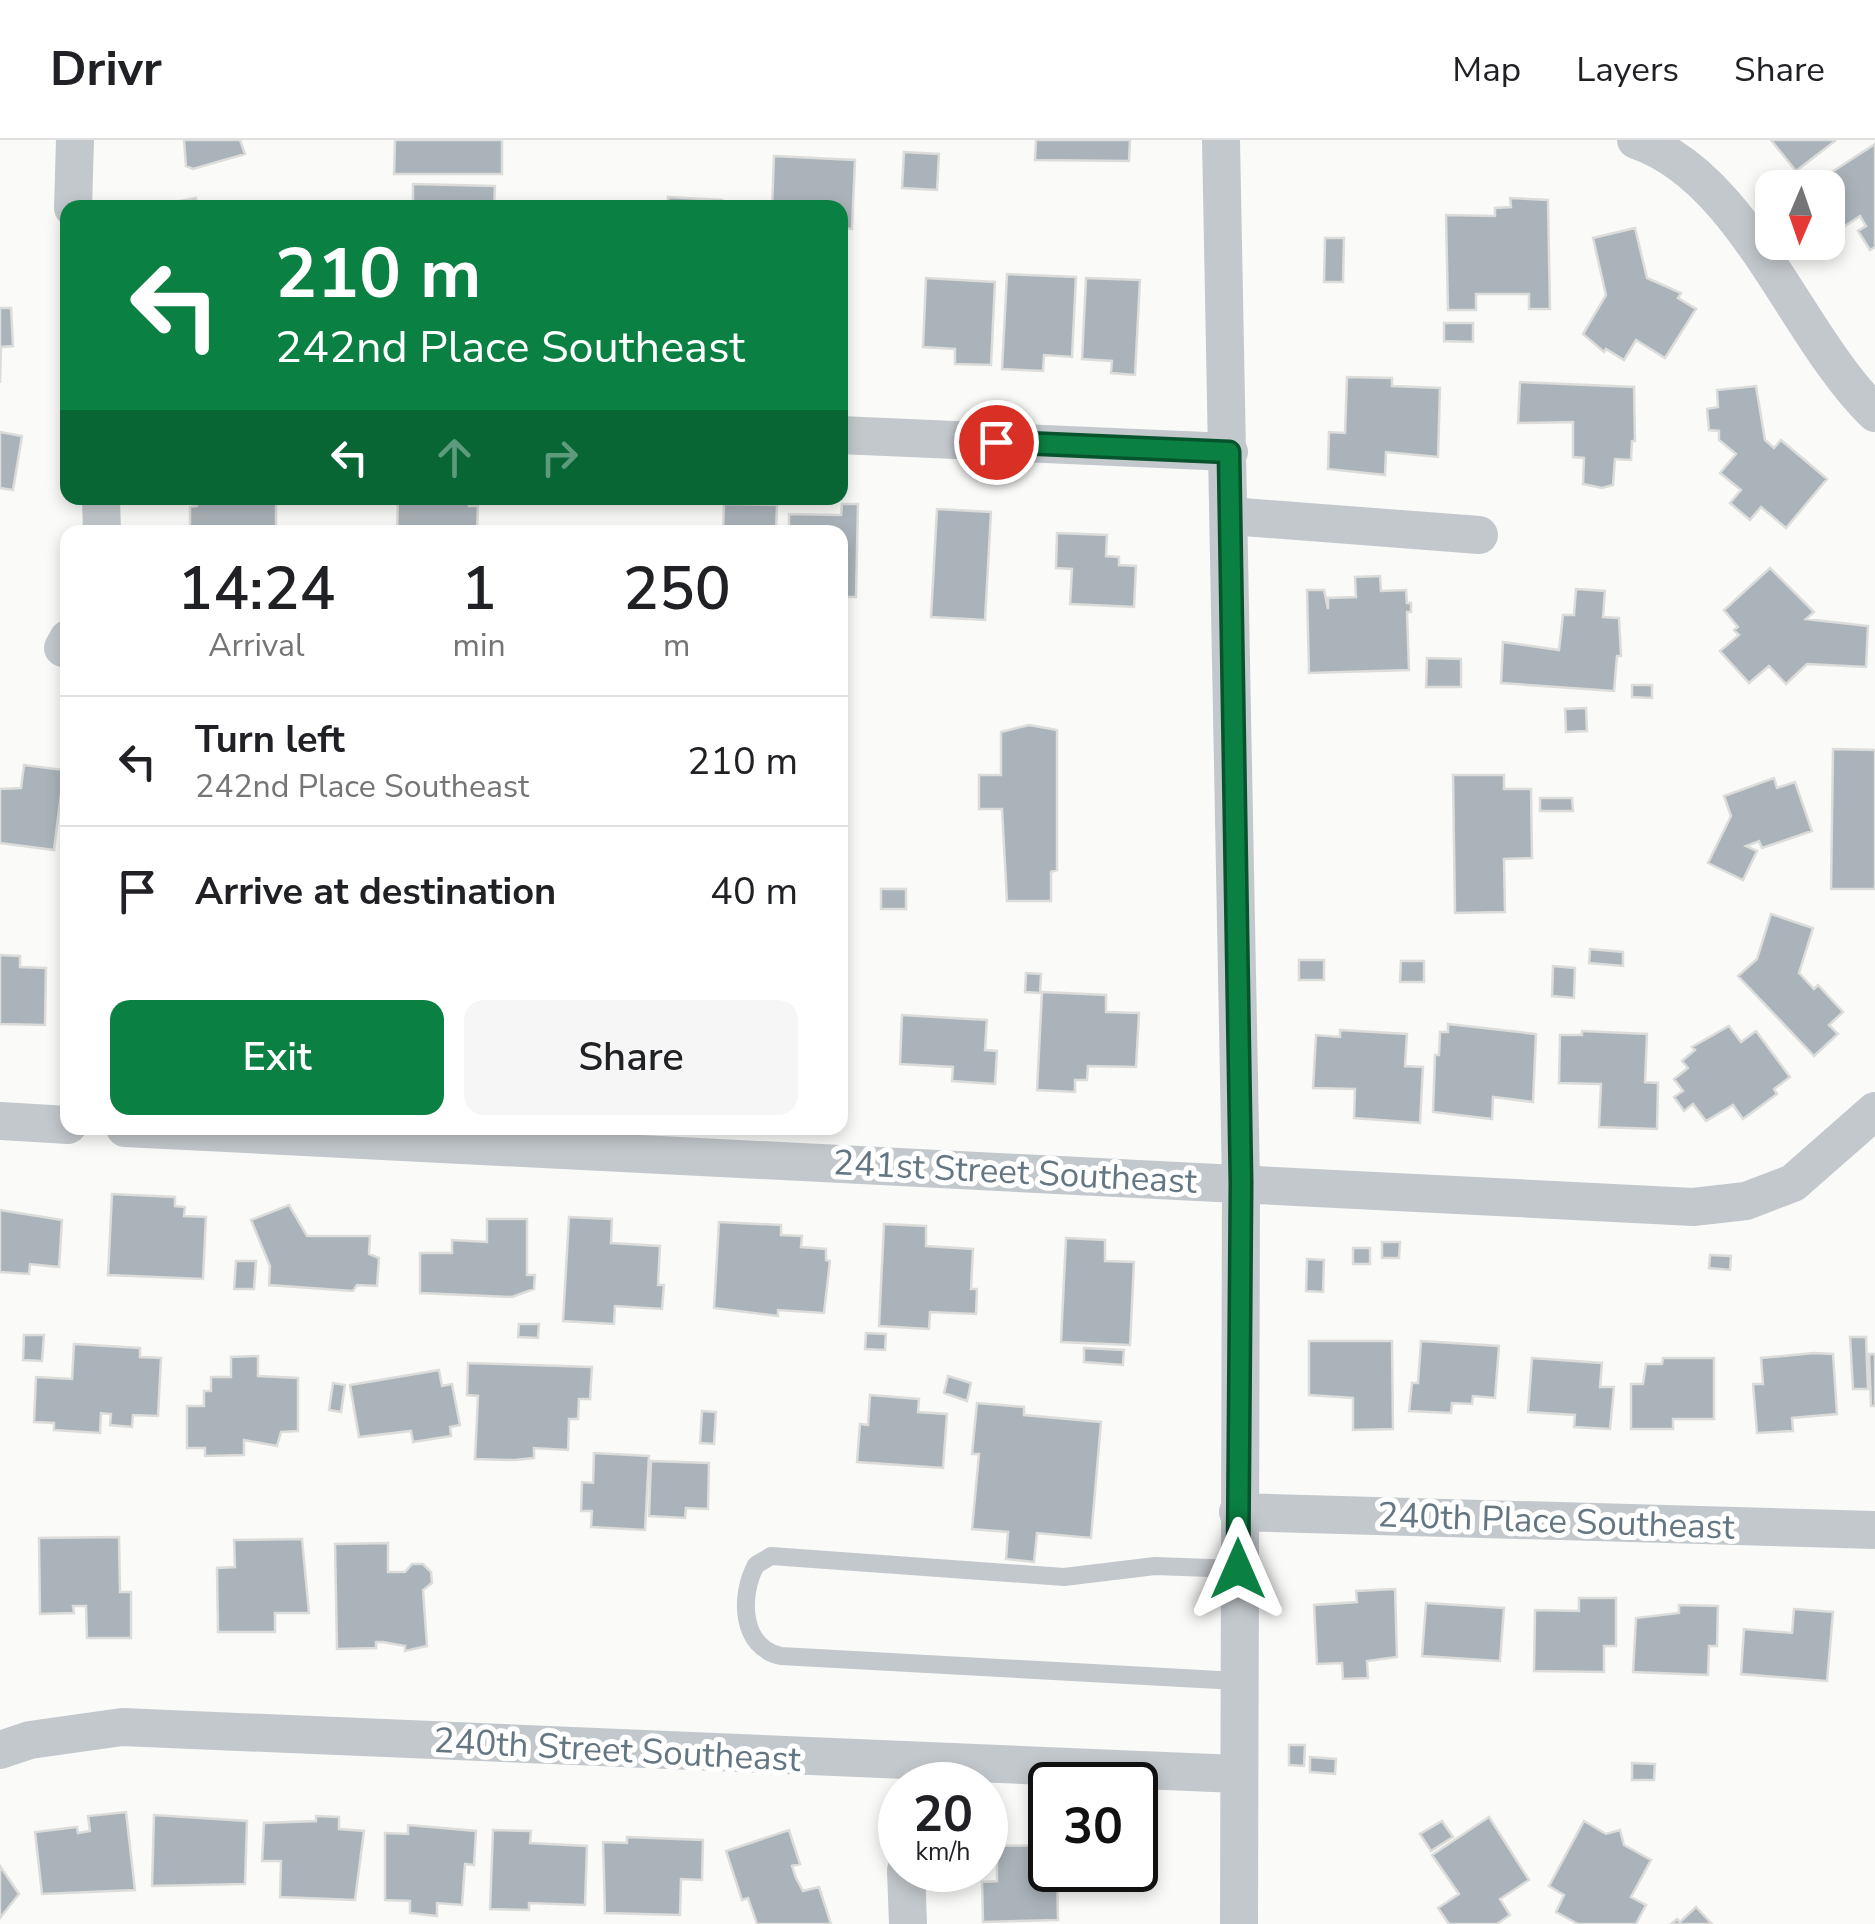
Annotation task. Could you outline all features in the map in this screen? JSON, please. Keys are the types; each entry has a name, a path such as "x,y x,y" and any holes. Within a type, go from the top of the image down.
{"street":[{"path":"74,200 75,140"},
{"path":"1221,140 1241,1183 1239,1924"},
{"path":"1636,140 1658,147 1710,184 1875,413"},
{"path":"848,435 1229,452"},
{"path":"1230,516 1479,534"},
{"name":"241st Street Southeast","path":"267,1135 1693,1207 1746,1201 1793,1183 1875,1110"},
{"path":"0,1121 60,1125"},
{"name":"240th Place Southeast","path":"1238,1512 1875,1530"},
{"name":"240th Street Southeast","path":"0,1750 30,1740 122,1726 878,1772"},
{"name":"240th Street Southeast","path":"1008,1774 1237,1774"},
{"path":"907,1892 908,1924"}],"lane":[{"path":"1237,1681 781,1656 758,1648 753,1641 748,1592 756,1565 772,1556 1064,1577 1155,1566 1238,1569"}],"building":[{"path":"184,140 240,140 245,154 193,169 186,166"},
{"path":"395,140 502,140 502,174 394,174"},
{"path":"1036,140 1130,140 1129,161 1035,160"},
{"path":"1771,140 1835,141 1797,170"},
{"path":"1875,144 1875,247 1870,250 1858,231 1866,226 1860,216 1845,226 1845,170 1835,170"},
{"path":"904,152 939,154 937,190 902,188"},
{"path":"774,156 855,160 852,229 848,229 848,200 772,200"},
{"path":"413,184 495,186 494,200 413,200"},
{"path":"668,197 722,200 668,200"},
{"path":"1510,198 1548,200 1550,309 1529,309 1529,294 1476,294 1476,310 1448,310 1446,215 1495,216 1495,208 1511,207"},
{"path":"1635,228 1647,278 1681,293 1678,298 1696,309 1665,358 1636,340 1624,360 1606,349 1604,352 1583,334 1606,295 1593,238"},
{"path":"1325,238 1344,238 1343,282 1324,282"},
{"path":"1007,274 1076,277 1072,357 1044,355 1043,371 1002,369"},
{"path":"926,278 995,282 991,365 955,364 955,349 923,347"},
{"path":"1086,278 1140,280 1135,375 1111,373 1112,361 1082,359"},
{"path":"0,308 11,308 13,346 1,347 0,383"},
{"path":"1444,323 1473,323 1473,342 1444,341"},
{"path":"1347,377 1392,378 1392,386 1440,388 1438,457 1386,452 1385,475 1328,469 1329,432 1345,433"},
{"path":"1520,382 1634,387 1635,441 1631,460 1615,459 1613,485 1602,488 1583,484 1584,458 1573,457 1573,422 1518,423"},
{"path":"1756,386 1765,440 1774,448 1781,440 1827,479 1786,528 1761,507 1750,520 1730,503 1741,490 1720,473 1736,454 1719,440 1719,431 1709,430 1707,409 1718,407 1717,390"},
{"path":"0,432 22,436 13,490 0,488"},
{"path":"858,504 856,597 848,597 848,525 789,525 789,514 841,515 842,505"},
{"path":"276,505 276,525 190,525 190,507"},
{"path":"398,505 478,506 477,525 397,525"},
{"path":"724,505 777,505 776,525 723,525"},
{"path":"937,509 991,512 985,620 931,617"},
{"path":"1057,533 1107,535 1106,556 1119,557 1119,565 1136,566 1134,607 1070,604 1072,569 1056,568"},
{"path":"1770,568 1814,612 1806,619 1868,626 1866,667 1807,664 1786,684 1769,666 1749,683 1720,651 1739,635 1734,630 1738,627 1724,610"},
{"path":"1380,576 1381,591 1406,590 1407,603 1411,603 1411,612 1407,612 1409,670 1309,673 1307,590 1324,590 1328,609 1328,598 1356,597 1355,577"},
{"path":"1576,589 1605,591 1603,617 1619,618 1621,656 1617,656 1614,691 1501,683 1503,642 1559,650 1563,615 1574,615"},
{"path":"1427,658 1461,659 1461,687 1426,687"},
{"path":"1632,685 1652,685 1652,698 1632,697"},
{"path":"1586,708 1587,731 1566,732 1565,709"},
{"path":"1029,725 1057,730 1057,870 1051,872 1051,901 1007,901 1002,809 979,809 979,775 1001,775 1001,732"},
{"path":"1833,749 1875,750 1875,889 1831,889"},
{"path":"24,765 60,770 54,850 0,843 0,789 21,788"},
{"path":"1453,775 1504,775 1504,789 1531,789 1532,858 1504,859 1505,912 1455,913"},
{"path":"1774,778 1777,788 1795,782 1812,831 1762,848 1759,841 1746,846 1757,851 1743,880 1708,863 1731,816 1724,796"},
{"path":"1540,798 1572,798 1573,811 1540,811"},
{"path":"881,889 906,889 906,909 881,909"},
{"path":"1771,914 1813,928 1799,973 1814,989 1818,985 1843,1012 1829,1025 1838,1034 1814,1056 1738,976 1757,959"},
{"path":"1590,949 1623,952 1623,966 1589,963"},
{"path":"0,955 20,956 20,967 46,968 45,1025 0,1024"},
{"path":"1299,960 1324,960 1324,980 1299,980"},
{"path":"1401,961 1424,961 1424,982 1400,982"},
{"path":"1553,966 1575,968 1574,998 1552,996"},
{"path":"1026,973 1041,974 1040,993 1025,992"},
{"path":"1042,992 1106,995 1106,1012 1139,1013 1136,1067 1088,1066 1087,1080 1075,1080 1075,1092 1037,1090"},
{"path":"902,1015 987,1020 985,1050 997,1051 995,1084 952,1081 953,1067 900,1064"},
{"path":"1448,1024 1536,1034 1533,1102 1493,1097 1492,1119 1433,1112 1435,1055 1439,1055 1440,1032 1448,1032"},
{"path":"1729,1026 1741,1042 1756,1031 1790,1077 1774,1089 1777,1094 1743,1119 1733,1105 1706,1121 1693,1104 1684,1111 1674,1097 1683,1091 1674,1079 1688,1068 1682,1061 1695,1050 1692,1047"},
{"path":"1340,1030 1407,1034 1405,1066 1423,1067 1420,1123 1354,1118 1355,1089 1313,1088 1316,1035 1340,1037"},
{"path":"1582,1031 1647,1034 1645,1082 1658,1083 1657,1129 1599,1127 1601,1084 1559,1083 1560,1035 1582,1035"},
{"path":"112,1194 175,1197 175,1206 185,1207 184,1216 206,1217 203,1279 108,1275"},
{"path":"289,1205 307,1236 370,1236 369,1254 379,1258 377,1286 357,1285 353,1291 269,1285 270,1266 251,1220"},
{"path":"0,1210 62,1220 59,1267 30,1264 29,1274 0,1272"},
{"path":"569,1217 612,1219 611,1243 660,1246 658,1285 664,1285 662,1309 615,1306 614,1324 563,1321"},
{"path":"487,1219 527,1219 527,1275 535,1275 534,1289 512,1297 420,1293 420,1253 452,1253 452,1240 487,1242"},
{"path":"719,1222 781,1225 781,1235 802,1236 801,1247 826,1249 826,1260 830,1261 824,1313 778,1310 778,1316 714,1308"},
{"path":"884,1224 926,1226 926,1246 973,1249 971,1289 977,1289 976,1314 930,1312 929,1329 879,1326"},
{"path":"1066,1238 1105,1240 1105,1261 1134,1262 1130,1345 1061,1342"},
{"path":"1382,1242 1400,1242 1399,1258 1382,1258"},
{"path":"1353,1248 1370,1248 1370,1264 1353,1264"},
{"path":"1710,1255 1731,1256 1730,1270 1709,1268"},
{"path":"1307,1259 1324,1260 1323,1292 1306,1291"},
{"path":"236,1261 256,1261 254,1289 234,1289"},
{"path":"519,1324 539,1324 538,1338 518,1337"},
{"path":"866,1333 886,1334 885,1350 865,1349"},
{"path":"24,1335 44,1335 42,1361 23,1360"},
{"path":"1850,1337 1866,1337 1868,1389 1853,1389"},
{"path":"1309,1341 1392,1341 1393,1429 1353,1430 1353,1398 1309,1395"},
{"path":"1421,1341 1499,1346 1495,1398 1473,1396 1472,1404 1452,1403 1451,1413 1409,1411 1412,1383 1418,1383"},
{"path":"74,1344 140,1348 140,1357 161,1358 158,1416 133,1415 132,1427 110,1425 111,1414 101,1413 100,1433 54,1430 54,1423 34,1422 36,1377 72,1379"},
{"path":"1084,1348 1124,1350 1123,1365 1084,1362"},
{"path":"1833,1354 1837,1414 1792,1418 1793,1431 1757,1433 1753,1384 1763,1384 1761,1358"},
{"path":"1869,1354 1875,1354 1875,1406 1871,1406"},
{"path":"258,1356 258,1376 298,1378 298,1431 281,1432 277,1446 244,1440 244,1455 205,1456 205,1448 187,1448 187,1406 204,1406 204,1391 211,1391 211,1377 231,1377 231,1357"},
{"path":"1532,1358 1602,1363 1600,1387 1614,1387 1610,1429 1574,1427 1575,1415 1528,1412"},
{"path":"1663,1358 1714,1358 1714,1419 1673,1419 1673,1429 1631,1429 1631,1384 1643,1384 1646,1364 1662,1364"},
{"path":"468,1363 592,1367 590,1399 579,1399 578,1419 569,1419 568,1450 534,1448 534,1458 475,1459 478,1396 467,1395"},
{"path":"439,1370 442,1386 452,1384 460,1425 450,1427 451,1436 413,1442 411,1431 359,1437 350,1385"},
{"path":"948,1376 971,1383 967,1401 944,1393"},
{"path":"333,1383 345,1385 341,1412 329,1410"},
{"path":"870,1395 919,1399 918,1412 947,1414 943,1468 857,1462 860,1424 868,1425"},
{"path":"977,1403 1024,1407 1024,1415 1101,1422 1091,1538 1037,1533 1034,1562 1006,1559 1008,1532 972,1529 979,1454 972,1454"},
{"path":"702,1411 716,1412 714,1444 700,1443"},
{"path":"594,1453 649,1456 645,1530 591,1527 592,1511 581,1511 582,1482 593,1483"},
{"path":"651,1461 709,1463 708,1509 686,1508 685,1518 649,1516"},
{"path":"119,1537 120,1592 131,1592 131,1638 87,1638 86,1606 73,1606 74,1613 40,1614 39,1538"},
{"path":"302,1539 309,1613 275,1613 275,1632 218,1632 217,1568 235,1567 234,1540"},
{"path":"388,1543 388,1572 405,1572 412,1564 423,1564 431,1572 432,1583 423,1590 427,1646 405,1651 405,1646 376,1642 376,1648 337,1649 335,1544"},
{"path":"1395,1589 1397,1657 1367,1661 1368,1678 1343,1679 1342,1663 1317,1664 1314,1605 1357,1602 1356,1591"},
{"path":"1579,1598 1616,1598 1616,1646 1604,1646 1604,1672 1534,1671 1535,1610 1579,1611"},
{"path":"1426,1603 1504,1608 1500,1661 1422,1656"},
{"path":"1679,1605 1718,1606 1717,1646 1709,1646 1708,1675 1633,1672 1636,1618 1679,1613"},
{"path":"1794,1609 1833,1612 1827,1681 1741,1674 1744,1629 1792,1633"},
{"path":"1289,1745 1305,1745 1304,1766 1289,1765"},
{"path":"1310,1757 1336,1759 1335,1774 1310,1772"},
{"path":"1632,1763 1655,1764 1654,1780 1632,1780"},
{"path":"126,1812 135,1890 42,1894 35,1832 77,1827 78,1833 90,1831 88,1816"},
{"path":"154,1815 247,1821 245,1884 152,1886"},
{"path":"316,1816 339,1817 339,1829 364,1831 355,1900 280,1897 281,1861 262,1861 264,1823 316,1821"},
{"path":"1489,1817 1529,1880 1500,1899 1510,1915 1497,1924 1449,1924 1438,1908 1459,1894 1432,1855"},
{"path":"1442,1821 1453,1837 1431,1851 1420,1834"},
{"path":"1584,1821 1606,1834 1620,1830 1624,1845 1651,1860 1631,1897 1646,1905 1636,1924 1578,1924 1556,1912 1564,1895 1549,1886"},
{"path":"408,1825 476,1831 474,1865 465,1864 462,1905 437,1903 437,1916 410,1913 410,1901 385,1900 385,1833 408,1834"},
{"path":"493,1830 531,1831 530,1843 587,1846 585,1905 529,1903 529,1910 490,1909"},
{"path":"789,1830 800,1864 792,1866 796,1878 803,1891 819,1887 831,1924 757,1924 748,1898 742,1900 726,1851"},
{"path":"627,1837 703,1840 702,1880 681,1879 680,1915 605,1913 603,1842 627,1843"},
{"path":"1028,1845 1028,1892 1057,1892 1058,1920 983,1922 982,1892 1008,1892 1008,1846"},
{"path":"0,1866 19,1894 0,1918"},
{"path":"1696,1907 1712,1924 1671,1924 1677,1919 1680,1922"}],"route":[{"path":"996,442 1229,452 1241,1183 1238,1569"}]}
